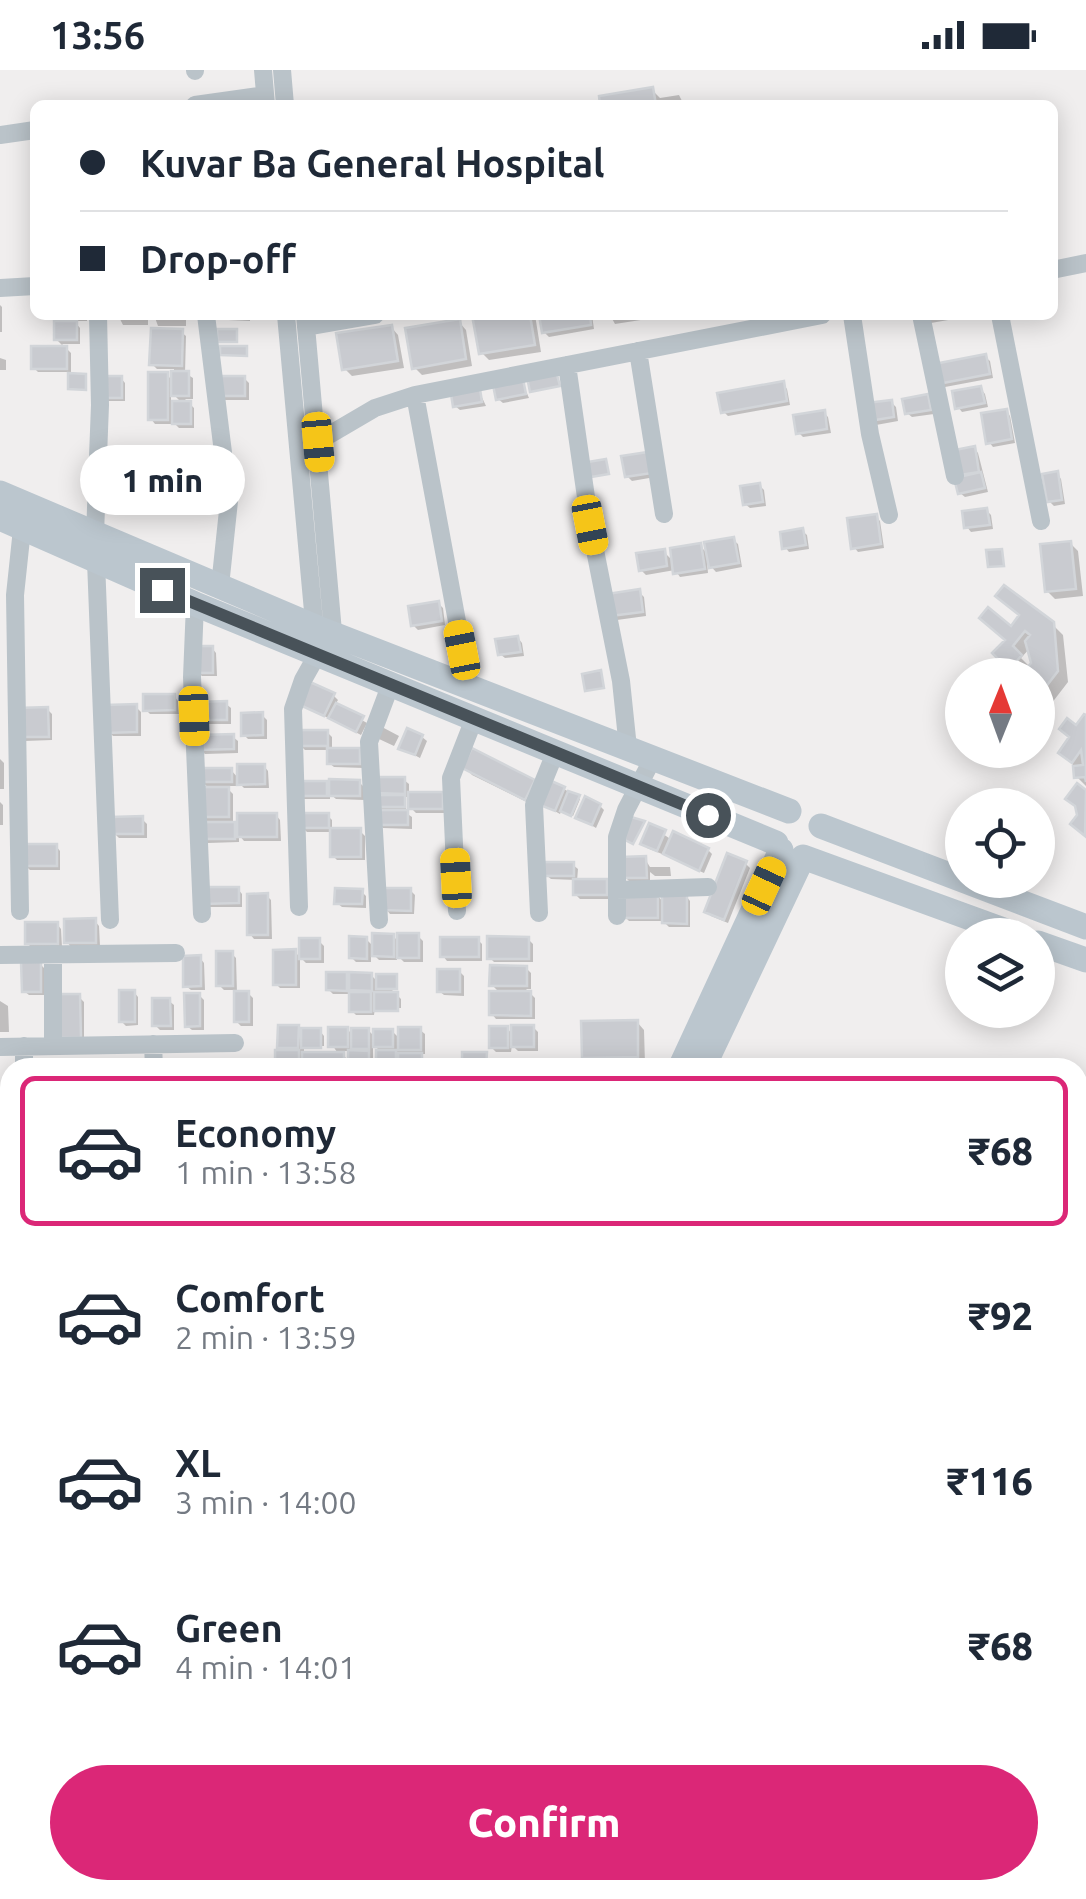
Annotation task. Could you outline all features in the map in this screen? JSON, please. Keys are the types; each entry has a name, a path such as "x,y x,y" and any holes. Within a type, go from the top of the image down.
{"street":[{"path":"263,70 266,100"},
{"path":"282,70 285,100"},
{"path":"0,136 30,131"},
{"path":"1058,269 1086,263"},
{"path":"0,288 30,286"},
{"path":"95,534 100,405 98,320"},
{"path":"207,320 228,502 220,586"},
{"path":"287,320 324,630"},
{"path":"318,442 375,408 414,395 796,320"},
{"path":"853,320 870,434 890,515"},
{"path":"922,320 955,476"},
{"path":"1001,320 1041,521"},
{"path":"305,321 318,442 326,659"},
{"path":"638,351 664,514"},
{"path":"567,365 590,525 621,682 628,748"},
{"path":"414,395 468,686"},
{"path":"0,493 324,630 789,812"},
{"path":"20,912 7,594 11,523 194,604 786,850 971,918"},
{"path":"96,561 110,920"},
{"path":"194,604 192,677 202,914"},
{"path":"299,908 293,709 303,680 326,659"},
{"path":"379,920 369,742 390,686"},
{"path":"457,912 451,778 474,720"},
{"path":"539,914 534,806 555,753"},
{"path":"616,916 617,836 654,758"},
{"path":"707,1058 786,850 774,828 782,815 789,812 812,814 821,826 1086,927"},
{"path":"786,850 820,842 821,826"},
{"path":"685,1058 786,850"},
{"path":"617,890 708,887"},
{"path":"1055,948 1086,960"},
{"path":"53,954 53,1046"},
{"path":"0,955 176,954"},
{"path":"0,1047 235,1043"},
{"path":"153,1044 154,1058"},
{"path":"24,1046 24,1058"}],"building":[{"path":"653,87 655,100 599,100 599,96"},
{"path":"460,320 466,359 412,369 405,328"},
{"path":"473,320 531,320 535,345 479,354"},
{"path":"540,320 590,320 591,325 542,333"},
{"path":"54,321 77,321 77,340 54,340"},
{"path":"392,325 398,361 342,370 336,333"},
{"path":"151,328 183,329 182,366 149,365"},
{"path":"217,329 237,329 237,342 217,342"},
{"path":"31,346 67,346 67,369 31,369"},
{"path":"220,346 247,346 247,356 220,355"},
{"path":"986,354 990,374 938,384 934,364"},
{"path":"171,371 189,371 189,396 171,396"},
{"path":"556,371 560,386 530,392 527,377"},
{"path":"148,372 168,372 168,420 148,420"},
{"path":"68,373 86,374 86,390 68,389"},
{"path":"99,376 122,376 122,398 100,398"},
{"path":"217,376 245,376 245,396 217,396"},
{"path":"523,379 526,394 496,400 493,385"},
{"path":"784,381 787,401 721,413 717,393"},
{"path":"981,386 985,403 955,409 952,391"},
{"path":"480,389 482,402 453,407 451,394"},
{"path":"928,394 931,410 905,414 902,399"},
{"path":"892,400 894,417 869,421 866,403"},
{"path":"172,401 191,401 191,424 172,424"},
{"path":"1007,409 1012,439 986,444 981,413"},
{"path":"825,410 827,429 796,434 793,415"},
{"path":"975,446 979,472 960,475 955,450"},
{"path":"648,452 652,473 625,477 621,456"},
{"path":"606,459 609,474 585,478 582,463"},
{"path":"1058,471 1062,500 1047,502 1042,474"},
{"path":"981,472 985,488 958,494 954,478"},
{"path":"760,483 763,502 743,505 740,486"},
{"path":"137,484 159,484 159,498 137,498"},
{"path":"987,508 990,525 964,528 962,511"},
{"path":"877,514 881,544 851,549 847,518"},
{"path":"803,528 806,545 782,549 780,532"},
{"path":"734,537 739,563 709,568 704,542"},
{"path":"1071,541 1076,589 1045,592 1040,544"},
{"path":"701,543 705,569 673,574 670,548"},
{"path":"665,549 667,566 639,571 636,553"},
{"path":"1002,549 1004,566 988,567 986,550"},
{"path":"1004,585 1054,622 1058,671 1055,675 1055,658 1030,658 1025,641 1030,635 1025,631 1013,646 1022,655 1019,658 997,658 992,653 1005,640 979,618 988,607 1011,626 1019,615 995,596"},
{"path":"640,589 643,612 610,616 607,594"},
{"path":"439,601 442,621 411,626 408,606"},
{"path":"518,636 521,652 498,655 495,639"},
{"path":"194,646 213,646 213,673 195,673"},
{"path":"601,670 604,688 585,691 582,674"},
{"path":"310,682 335,693 324,716 300,705"},
{"path":"143,694 175,694 175,710 143,711"},
{"path":"227,701 227,720 198,720 198,702"},
{"path":"336,703 364,716 356,732 328,718"},
{"path":"137,704 137,732 106,733 106,705"},
{"path":"48,707 49,737 18,737 17,708"},
{"path":"263,712 263,735 241,736 241,713"},
{"path":"1084,714 1086,782 1085,777 1074,778 1073,766 1083,765 1081,750 1072,763 1058,753 1069,737 1059,729 1067,718 1076,725"},
{"path":"407,728 423,735 415,755 398,749"},
{"path":"298,730 328,730 328,746 298,746"},
{"path":"234,734 234,749 198,750 198,735"},
{"path":"327,748 360,748 360,764 327,764"},
{"path":"472,748 535,780 525,800 462,768"},
{"path":"237,764 265,764 265,784 237,785"},
{"path":"199,768 232,768 232,782 199,782"},
{"path":"376,777 405,777 405,794 376,793"},
{"path":"329,779 360,780 360,796 329,796"},
{"path":"549,780 565,787 555,811 540,805"},
{"path":"297,781 327,781 327,796 297,796"},
{"path":"1077,783 1086,790 1085,836 1070,824 1077,815 1075,806 1065,799"},
{"path":"199,787 229,787 229,817 199,817"},
{"path":"568,791 580,795 571,816 560,811"},
{"path":"408,792 443,792 443,809 408,809"},
{"path":"377,795 405,795 405,807 376,807"},
{"path":"585,796 601,804 592,825 575,818"},
{"path":"376,810 408,810 408,825 376,825"},
{"path":"237,813 277,813 277,837 237,837"},
{"path":"300,813 329,813 329,828 300,828"},
{"path":"143,816 143,834 112,834 111,817"},
{"path":"631,817 645,821 633,844 621,838"},
{"path":"201,822 235,822 235,839 201,839"},
{"path":"649,823 666,830 657,851 640,844"},
{"path":"330,828 361,828 361,857 330,857"},
{"path":"673,831 709,848 699,871 663,854"},
{"path":"23,844 57,844 57,866 23,866"},
{"path":"727,853 747,861 724,920 704,912"},
{"path":"646,856 647,878 622,878 622,857"},
{"path":"544,862 574,862 574,876 544,876"},
{"path":"573,879 607,879 607,895 573,895"},
{"path":"202,887 239,887 239,903 202,904"},
{"path":"335,888 363,889 362,904 334,904"},
{"path":"383,888 411,888 411,911 383,910"},
{"path":"268,893 268,935 247,935 247,894"},
{"path":"658,893 658,918 622,918 621,895"},
{"path":"662,894 687,894 687,924 662,923"},
{"path":"96,918 96,943 64,943 64,919"},
{"path":"25,922 58,922 58,944 25,944"},
{"path":"372,933 394,934 394,957 372,956"},
{"path":"397,933 419,933 419,958 397,958"},
{"path":"349,936 367,937 367,959 349,958"},
{"path":"487,936 529,937 529,959 487,959"},
{"path":"440,937 479,937 479,957 440,957"},
{"path":"299,938 320,938 320,959 299,959"},
{"path":"296,949 296,985 273,985 273,950"},
{"path":"216,951 233,951 233,986 216,986"},
{"path":"201,955 201,986 183,987 183,956"},
{"path":"41,961 41,992 22,992 21,962"},
{"path":"490,965 527,966 527,986 489,986"},
{"path":"437,969 460,969 460,992 437,992"},
{"path":"326,972 347,972 347,991 326,990"},
{"path":"349,972 372,973 372,991 349,990"},
{"path":"376,974 397,974 397,989 376,989"},
{"path":"119,990 135,990 135,1022 119,1022"},
{"path":"234,991 249,991 249,1022 234,1022"},
{"path":"489,991 531,991 531,1016 489,1015"},
{"path":"349,992 371,992 371,1012 349,1012"},
{"path":"374,992 398,992 398,1011 374,1011"},
{"path":"184,993 200,993 200,1026 185,1027"},
{"path":"60,994 80,994 81,1038 60,1038"},
{"path":"152,998 170,998 171,1026 152,1026"},
{"path":"638,1020 638,1057 582,1058 581,1021"},
{"path":"278,1025 299,1025 298,1048 277,1048"},
{"path":"511,1025 534,1025 534,1047 511,1047"},
{"path":"489,1026 508,1026 508,1048 489,1048"},
{"path":"328,1027 348,1027 348,1047 328,1047"},
{"path":"398,1027 421,1027 421,1050 398,1050"},
{"path":"301,1028 321,1028 321,1048 301,1048"},
{"path":"351,1028 369,1028 369,1049 351,1049"},
{"path":"373,1029 393,1029 393,1047 373,1047"},
{"path":"275,1050 299,1050 299,1058 275,1058"},
{"path":"348,1050 369,1051 369,1058 348,1058"},
{"path":"376,1050 396,1050 396,1058 376,1058"},
{"path":"302,1052 344,1052 344,1058 302,1058"},
{"path":"462,1052 487,1052 487,1058 462,1058"},
{"path":"398,1053 422,1053 422,1058 398,1058"}],"route":[{"path":"162,590 708,815"}]}
